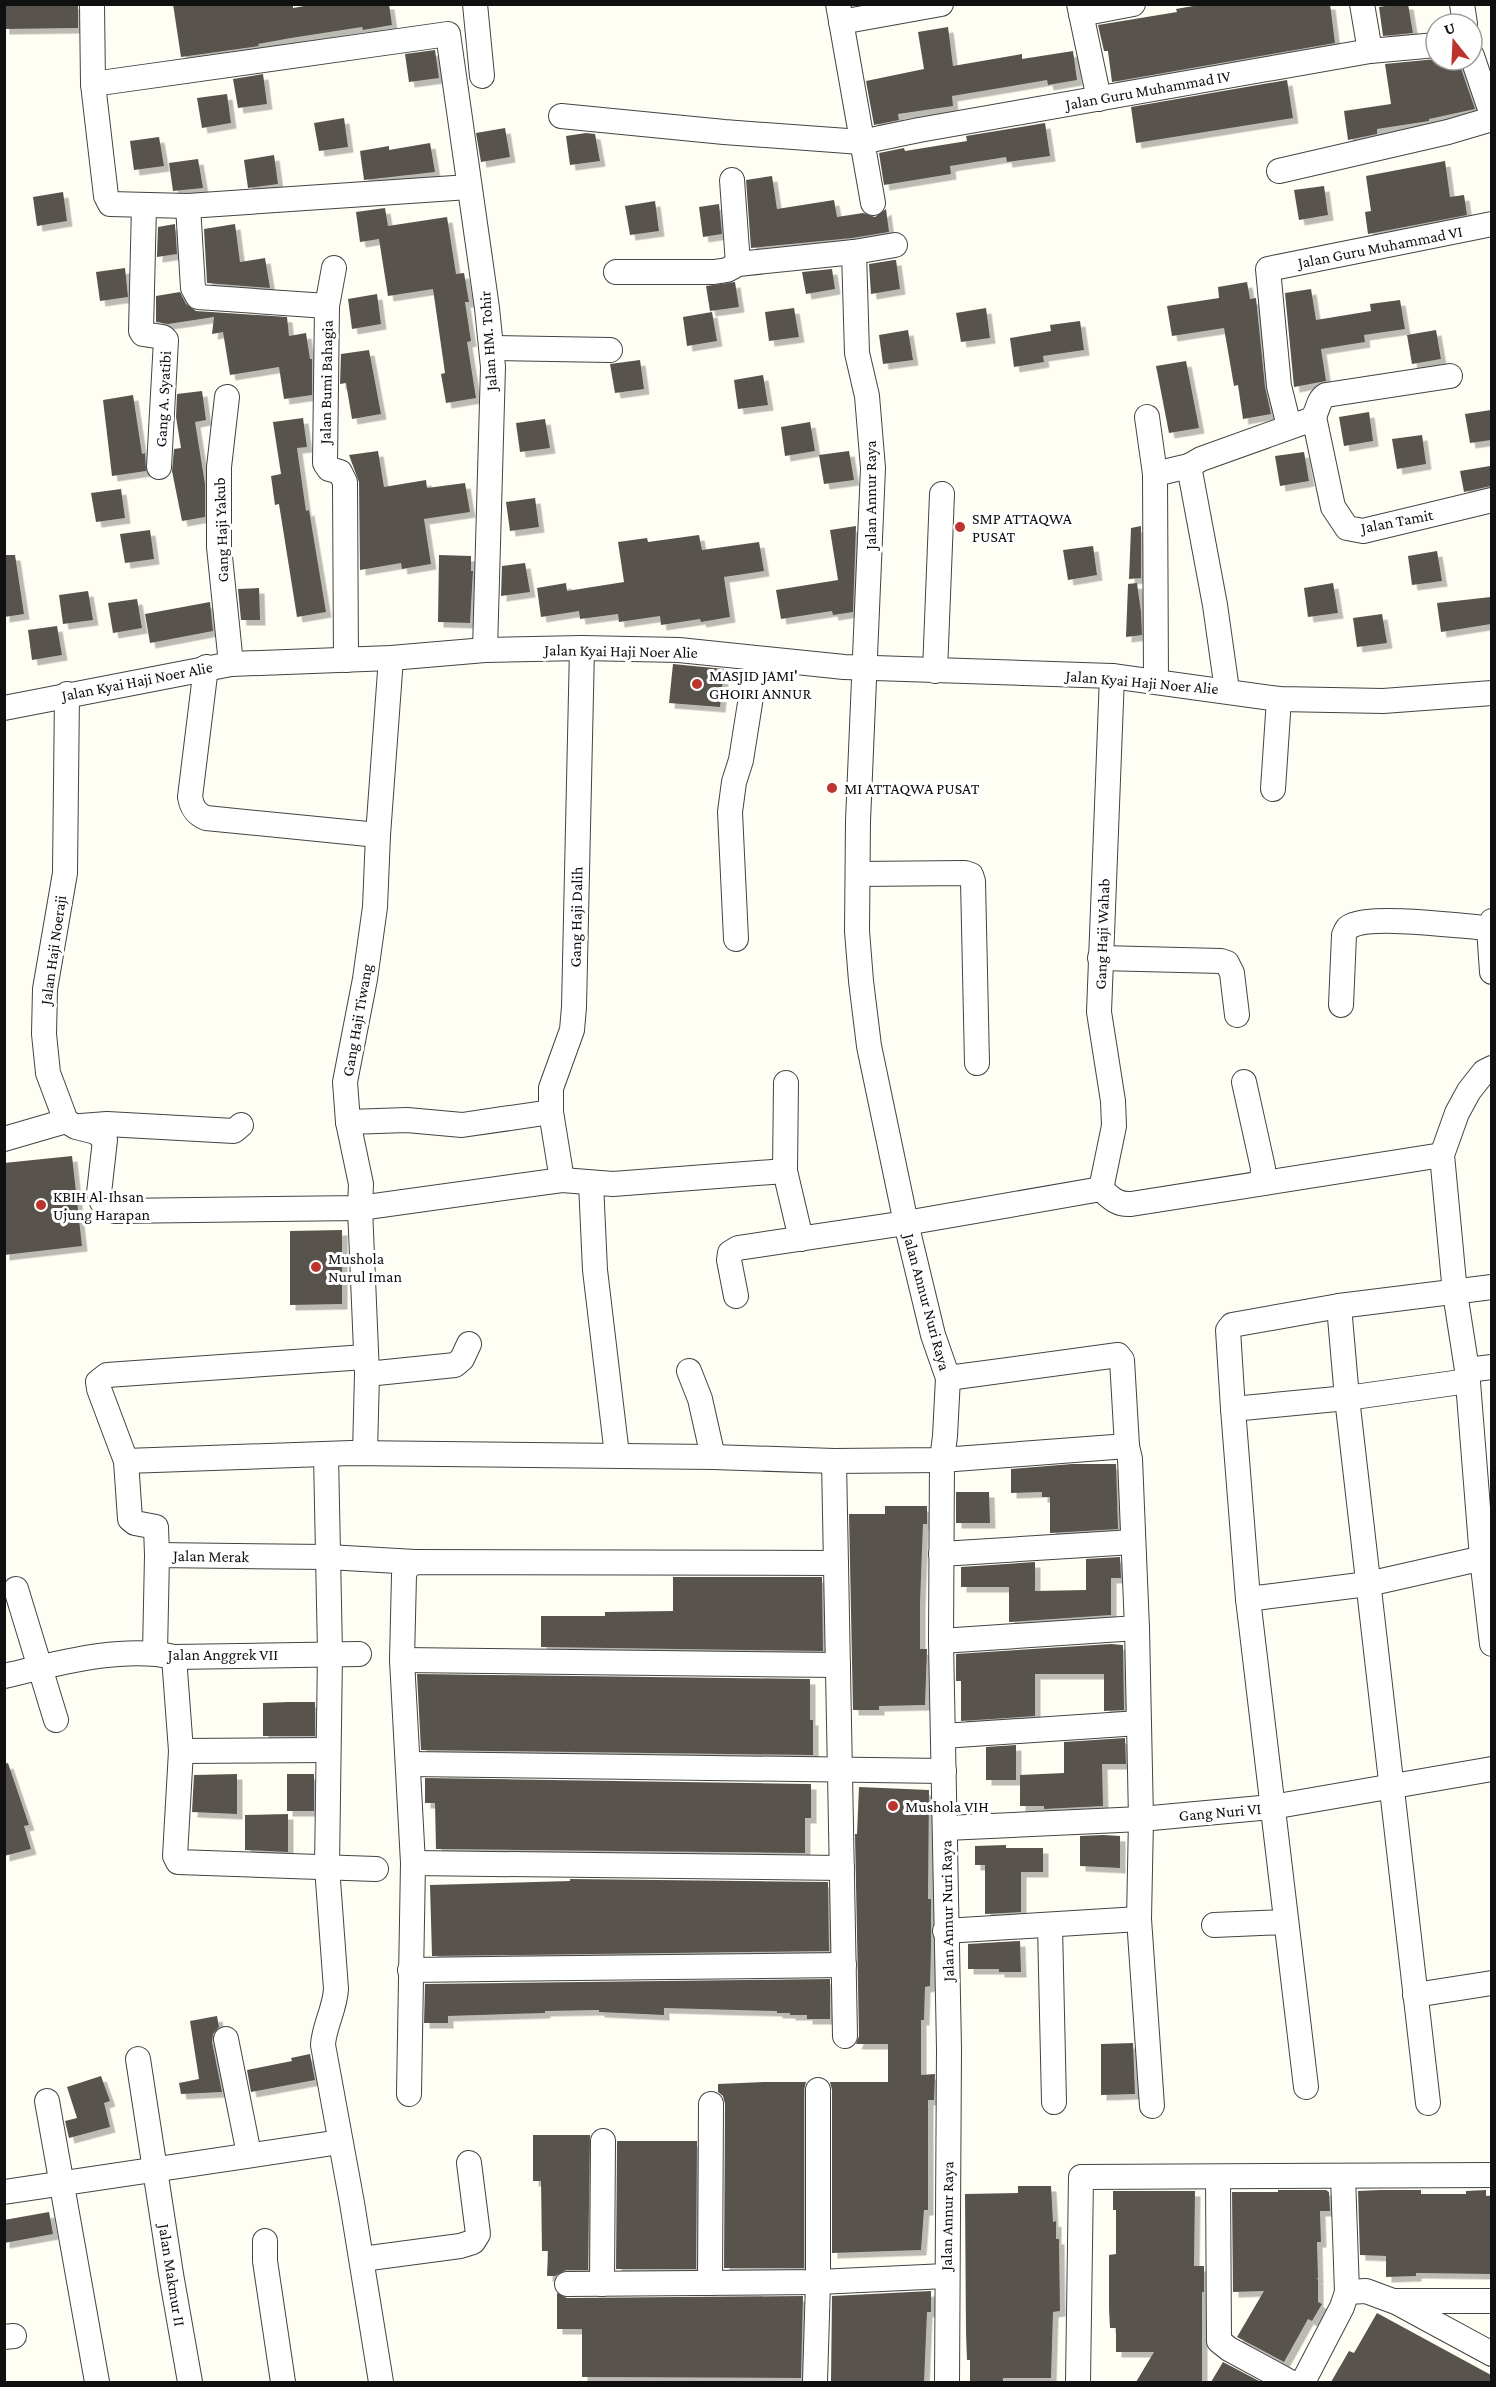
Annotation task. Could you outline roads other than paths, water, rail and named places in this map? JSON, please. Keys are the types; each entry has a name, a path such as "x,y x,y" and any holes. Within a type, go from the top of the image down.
{"street":[{"path":"92,4 93,84 108,201 112,205 188,206 469,187"},
{"path":"474,4 482,76"},
{"path":"873,202 839,13 941,4"},
{"path":"1098,99 1080,9 1133,4"},
{"path":"1362,4 1370,51"},
{"name":"Jalan HM. Tohir","path":"93,84 448,34 492,348 492,446 485,650"},
{"name":"Jalan Guru Muhammad IV","path":"561,116 724,132 861,142 1370,51 1424,46"},
{"path":"1477,72 1491,115"},
{"path":"1278,171 1448,132 1491,119"},
{"path":"732,180 738,264"},
{"name":"Gang A. Syatibi","path":"144,206 141,331 143,334 163,337 166,340 159,467"},
{"name":"Jalan Bumi Bahagia","path":"188,206 193,288 198,297 327,306 326,463 328,469 340,472 345,482 346,660"},
{"name":"Jalan Guru Muhammad VI","path":"1289,426 1279,386 1268,269 1491,224"},
{"path":"616,272 714,272 727,270 738,264 854,252 894,245"},
{"name":"Jalan Annur Raya","path":"854,252 857,353 867,396 873,468 866,667"},
{"path":"327,306 334,268"},
{"path":"492,348 610,350"},
{"path":"1155,474 1189,466 1201,459 1314,417 1321,399 1334,393 1450,376"},
{"name":"Gang Haji Yakub","path":"227,397 219,466 219,547 231,664"},
{"path":"1147,417 1155,474 1156,681"},
{"name":"Jalan Tamit","path":"1314,417 1333,507 1347,528 1363,531 1491,500"},
{"path":"1189,466 1215,605 1227,690"},
{"path":"935,671 942,494"},
{"name":"Jalan Kyai Haji Noer Alie","path":"4,708 206,667 231,664 391,658 485,650 582,648 680,650 844,667 1112,676 1227,690 1279,699 1383,701 1491,693"},
{"name":"Gang Haji Dalih","path":"562,1180 551,1112 550,1088 572,1030 574,1007 582,648"},
{"name":"Gang Haji Tiwang","path":"365,1453 366,1366 360,1184 348,1122 345,1082 373,929 391,658"},
{"path":"736,939 730,812 758,659"},
{"path":"206,667 190,797 199,815 206,818 378,835"},
{"name":"Jalan Annur Nuri Raya","path":"866,667 858,821 857,931 861,981 870,1046 906,1223 933,1335 948,1378 942,1460 941,1641 949,2049"},
{"name":"Gang Haji Wahab","path":"1101,1189 1114,1126 1113,1101 1099,1012 1112,676"},
{"name":"Jalan Haji Noeraji","path":"67,694 65,873 45,989 44,1034 48,1073 71,1124"},
{"path":"1273,789 1279,699"},
{"path":"858,874 965,873 971,875 973,881 977,1063"},
{"path":"1341,1005 1344,935 1347,928 1354,924 1389,921 1490,924 1491,972"},
{"path":"1100,958 1227,963 1232,973 1237,1015"},
{"path":"1491,1068 1484,1072 1469,1091 1457,1113 1442,1155 1455,1293 1468,1376 1487,1557 1491,1644"},
{"path":"1244,1082 1263,1168 1262,1184"},
{"path":"786,1083 785,1171 801,1239"},
{"path":"348,1122 407,1120 462,1125 551,1112"},
{"path":"71,1124 96,1132 105,1140 99,1193 101,1202 106,1208 115,1211 360,1208 562,1180 613,1184 785,1171"},
{"path":"4,1139 71,1124 234,1131 241,1125"},
{"path":"736,1296 729,1260 730,1253 738,1248 906,1223 1101,1189 1121,1205 1442,1155"},
{"path":"591,1182 595,1270 616,1455"},
{"path":"1306,2087 1248,1599 1229,1327 1339,1306 1491,1287"},
{"path":"1339,1306 1390,1786 1428,2103"},
{"path":"157,1555 156,1527 135,1523 130,1519 126,1461 99,1389 98,1382 102,1377 366,1366 455,1365 462,1359 469,1344"},
{"path":"948,1378 1118,1355 1121,1357 1124,1371 1127,1446 1130,1459 1137,1628 1141,1819 1139,1919 1152,2106"},
{"path":"1233,1409 1347,1398 1468,1376 1491,1367"},
{"path":"689,1371 700,1399 713,1457"},
{"path":"126,1461 365,1453 616,1455 834,1461 942,1460 1127,1446"},
{"path":"326,1455 330,1653 327,1867 336,1989 323,2045 362,2259 381,2382"},
{"path":"834,1461 846,2036"},
{"path":"941,1554 1133,1542"},
{"name":"Jalan Merak","path":"327,1867 178,1862 175,1856 180,1751 165,1655 157,1555 328,1557 415,1562 836,1563"},
{"path":"1248,1599 1368,1584 1487,1557"},
{"path":"409,2094 413,1863 402,1660 404,1575 407,1567 415,1562"},
{"path":"16,1589 56,1720"},
{"path":"941,1641 1137,1628"},
{"name":"Jalan Anggrek VII","path":"4,1676 106,1656 359,1654"},
{"path":"402,1660 838,1665"},
{"path":"943,1736 1139,1723"},
{"path":"180,1751 328,1750"},
{"path":"408,1764 944,1771"},
{"name":"Gang Nuri VI","path":"946,1827 1141,1819 1272,1807 1491,1769"},
{"path":"413,1863 842,1868"},
{"path":"327,1867 376,1869"},
{"path":"945,1931 1139,1919"},
{"path":"1214,1925 1286,1922"},
{"path":"1050,1926 1054,2102"},
{"path":"410,1970 844,1965"},
{"path":"1415,1995 1491,1983"},
{"path":"226,2039 249,2154"},
{"name":"Jalan Annur Raya","path":"947,2382 949,2049"},
{"name":"Jalan Makmur II","path":"138,2059 190,2382"},
{"path":"815,2382 818,2282 818,2090"},
{"path":"47,2101 97,2382"},
{"path":"710,2283 711,2104"},
{"path":"603,2141 603,2284"},
{"path":"4,2192 339,2142"},
{"path":"362,2259 460,2246 473,2242 478,2234 469,2163"},
{"path":"1078,2382 1081,2177 1491,2175"},
{"path":"1303,2382 1342,2307 1347,2292 1343,2176"},
{"path":"1218,2177 1219,2341 1229,2349 1290,2382"},
{"path":"265,2241 265,2261 283,2382"},
{"path":"567,2284 818,2282 946,2276"},
{"path":"1347,2292 1366,2291 1393,2301 1491,2354"},
{"path":"1393,2301 1491,2301"}],"place":[{"name":"SMP ATTAQWA PUSAT","path":"960,527"},
{"name":"MASJID JAMI' GHOIRI ANNUR","path":"697,684"},
{"name":"MI ATTAQWA PUSAT","path":"832,788"},
{"name":"KBIH Al-Ihsan Ujung Harapan","path":"41,1205"},
{"name":"Mushola Nurul Iman","path":"316,1267"},
{"name":"Mushola VIH","path":"893,1806"}]}
